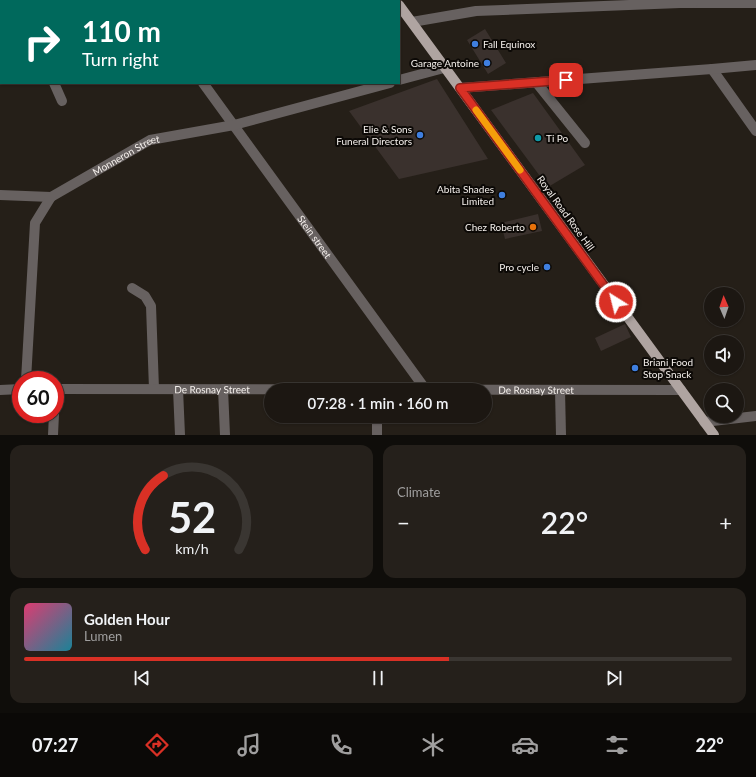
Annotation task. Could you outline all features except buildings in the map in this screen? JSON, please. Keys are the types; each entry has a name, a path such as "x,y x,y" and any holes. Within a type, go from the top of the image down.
{"main road":[{"name":"Royal Road Rose Hill","path":"400,6 704,422"},
{"name":"Royal Road Rose Hill","path":"705,423 714,435"}],"street":[{"path":"412,22 476,11 693,1 756,3"},
{"path":"460,88 756,65"},
{"path":"400,80 444,68"},
{"path":"712,69 756,131"},
{"path":"536,82 585,144"},
{"path":"54,84 62,101"},
{"name":"Stein street","path":"204,84 421,383"},
{"name":"Monneron Street","path":"51,197 150,140 234,125 386,84"},
{"path":"0,195 51,197 36,223 27,371"},
{"path":"132,288 145,296 150,306 154,389"},
{"path":"0,390 12,389"},
{"path":"178,389 180,435"},
{"path":"224,389 225,435"},
{"name":"De Rosnay Street","path":"64,390 264,389"},
{"name":"De Rosnay Street","path":"492,390 681,390"},
{"path":"560,390 561,435"},
{"path":"744,417 756,416"},
{"path":"53,435 54,423"},
{"path":"377,423 377,435"}],"slow traffic":[{"path":"476,110 520,170"}],"place":[{"name":"Fall Equinox","path":"475,44"},
{"name":"Garage Antoine","path":"487,63"},
{"name":"Elie & Sons Funeral Directors","path":"420,135"},
{"name":"Ti Po","path":"538,138"},
{"name":"Abita Shades Limited","path":"502,195"},
{"name":"Chez Roberto","path":"533,227"},
{"name":"Pro cycle","path":"547,267"},
{"name":"Briani Food Stop Snack","path":"635,368"}],"route":[{"path":"566,80 460,88 616,302"}]}
